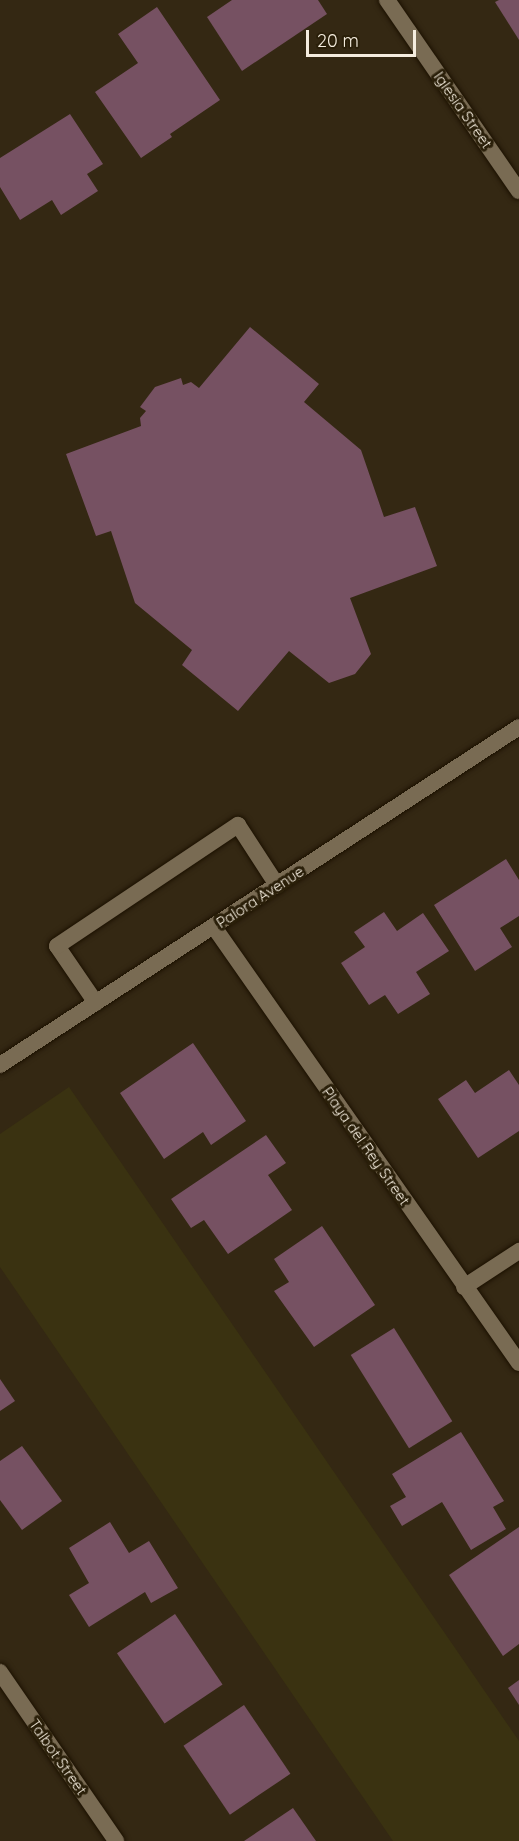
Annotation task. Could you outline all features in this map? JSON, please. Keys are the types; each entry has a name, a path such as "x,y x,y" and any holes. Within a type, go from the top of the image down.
{"street":[{"name":"Iglesia Street","path":"387,0 519,191"},
{"name":"Palora Avenue","path":"0,1065 519,727"},
{"path":"96,1003 57,946 238,825 277,885"},
{"name":"Playa del Rey Street","path":"214,927 519,1364"},
{"path":"464,1287 519,1251"},
{"name":"Talbot Street","path":"0,1672 116,1841"}],"sand":[{"path":"69,1087 519,1741 519,1841 393,1841 0,1267 0,1134"}],"building":[{"path":"232,0 318,0 327,14 242,71 207,17"},
{"path":"519,0 519,40 495,2"},
{"path":"157,7 220,100 170,134 172,137 141,158 95,92 138,63 118,34"},
{"path":"70,114 103,164 87,174 98,191 61,215 52,200 20,220 0,187 0,158"},
{"path":"250,327 319,384 304,402 361,450 384,517 415,507 437,566 350,598 371,654 355,674 329,683 289,651 238,711 182,665 192,650 135,603 111,531 96,536 66,454 141,426 140,418 146,411 140,407 155,387 181,378 183,385 191,382 199,388"},
{"path":"506,859 519,880 519,916 500,928 512,947 475,971 434,905"},
{"path":"384,912 397,931 423,913 449,951 416,972 430,994 398,1014 385,995 369,1005 341,963 365,947 354,932"},
{"path":"193,1043 246,1121 211,1145 203,1132 164,1159 120,1093"},
{"path":"509,1070 519,1085 519,1131 478,1158 438,1099 466,1080 475,1093"},
{"path":"266,1135 286,1163 268,1175 292,1210 228,1254 204,1220 191,1228 171,1199"},
{"path":"322,1226 375,1305 314,1347 274,1291 289,1282 274,1259"},
{"path":"394,1328 452,1421 409,1448 351,1355"},
{"path":"0,1379 15,1401 0,1411"},
{"path":"461,1432 504,1501 493,1507 506,1529 471,1550 442,1502 402,1526 390,1506 406,1497 392,1474"},
{"path":"22,1446 62,1501 22,1530 0,1500 0,1461"},
{"path":"110,1522 129,1553 149,1541 178,1588 151,1603 145,1592 89,1627 69,1595 89,1583 69,1548"},
{"path":"519,1527 519,1644 503,1656 449,1575"},
{"path":"175,1614 223,1684 164,1724 117,1653"},
{"path":"519,1680 519,1705 508,1688"},
{"path":"244,1705 290,1774 230,1815 183,1746"},
{"path":"293,1808 316,1841 244,1841"}]}
